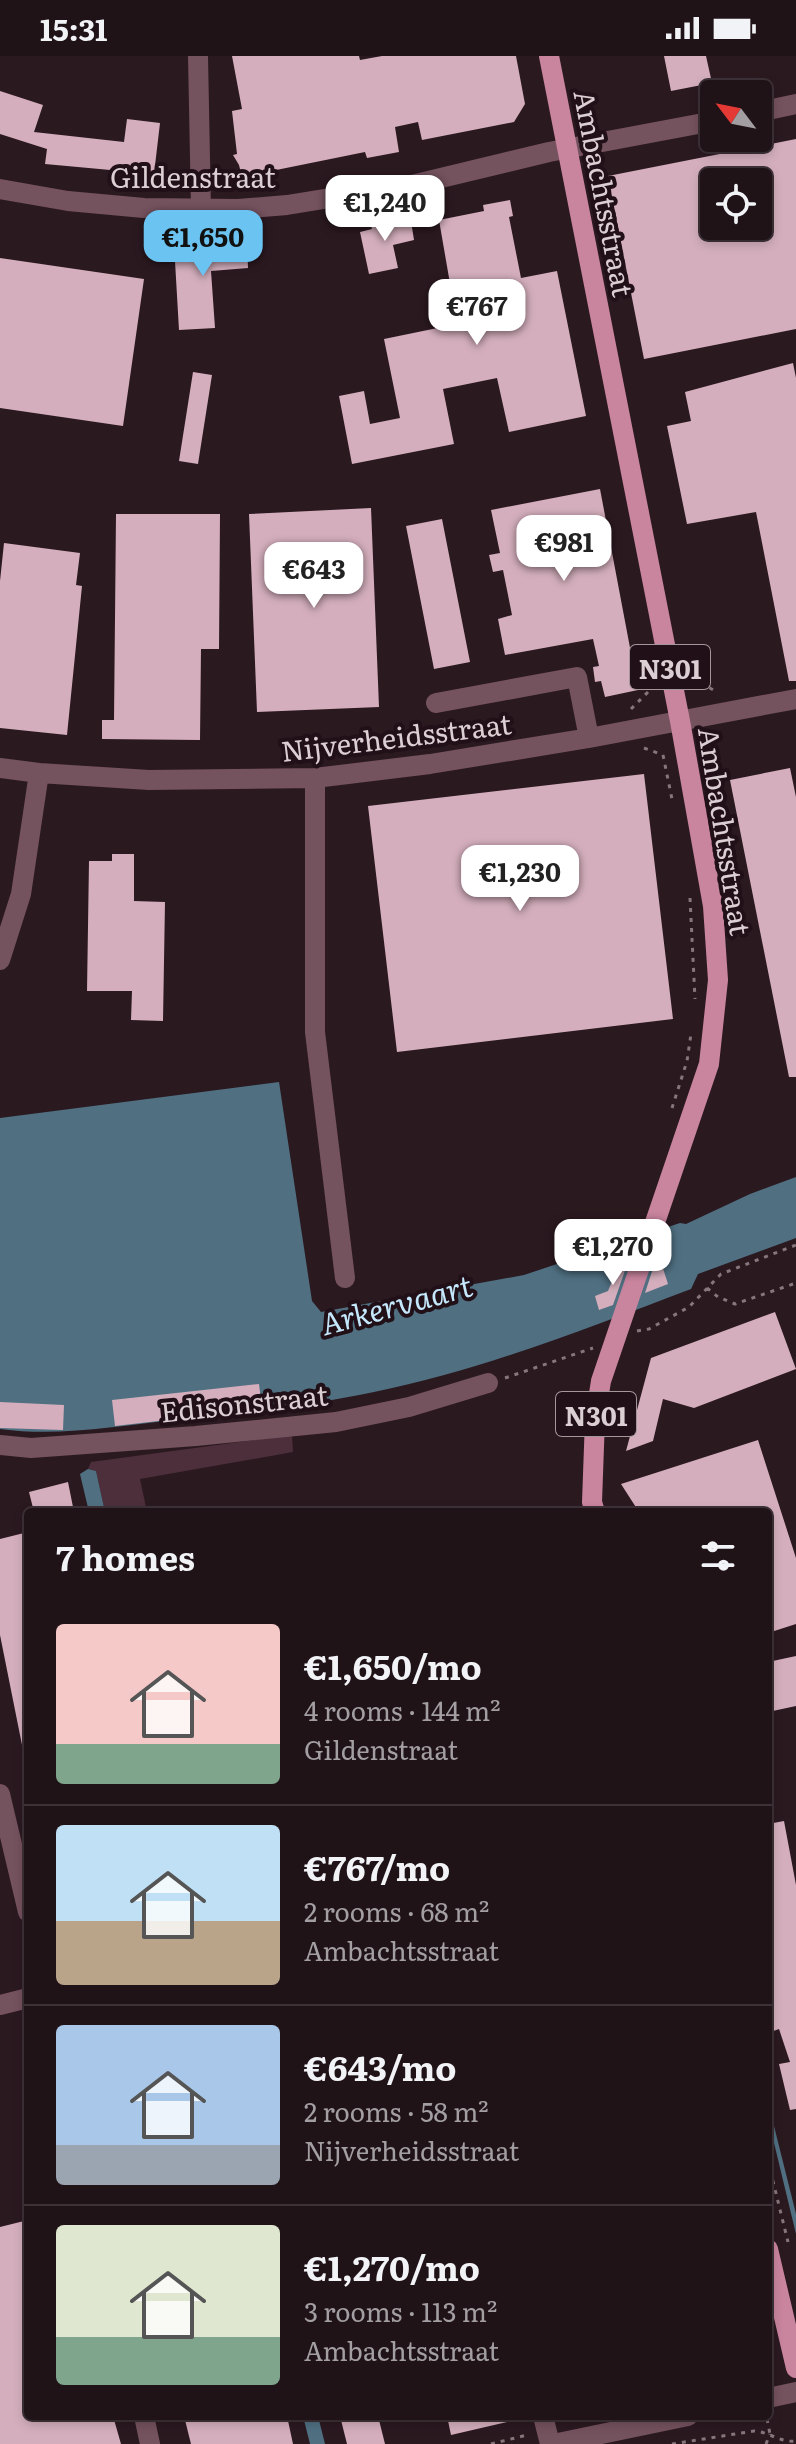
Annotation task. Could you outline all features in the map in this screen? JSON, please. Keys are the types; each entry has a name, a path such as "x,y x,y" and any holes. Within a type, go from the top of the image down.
{"main road":[{"name":"Ambachtsstraat","path":"549,56 680,721 713,906 718,980 709,1064 601,1381 595,1419 594,1508"},
{"path":"772,2266 796,2368"}],"street":[{"path":"198,56 201,209"},
{"path":"772,109 796,104"},
{"name":"Gildenstraat","path":"0,189 68,201 144,208 287,205 416,184 549,152 700,124"},
{"path":"436,703 577,677 589,738"},
{"name":"Nijverheidsstraat","path":"0,768 149,780 315,778 430,764 589,738 796,699"},
{"path":"0,960 21,894 39,773"},
{"path":"315,778 315,1032 345,1278"},
{"name":"Edisonstraat","path":"0,1445 46,1447 336,1422 409,1407 488,1383"},
{"path":"0,1794 24,1895"},
{"path":"0,2005 24,1999"},
{"path":"772,2397 796,2392"},
{"path":"145,2420 150,2444"},
{"path":"544,2420 552,2444 669,2420"}],"path":[{"path":"700,684 707,688"},
{"path":"642,700 648,692"},
{"path":"710,746 715,739"},
{"path":"652,750 663,755 675,812"},
{"path":"690,898 695,1008"},
{"path":"668,1118 687,1061 693,1021"},
{"path":"488,1383 649,1329 689,1307 721,1274 796,1245"},
{"path":"707,1288 735,1304 796,1283"},
{"path":"772,2178 789,2248"},
{"path":"766,2444 770,2434 767,2420"},
{"path":"672,2444 754,2431 770,2434 780,2441 796,2441"}],"shaded area":[{"path":"292,1435 293,1452 140,1479 146,1508 104,1508 96,1471 88,1469 91,1462"}],"water":[{"name":"Arkervaart","path":"279,1082 312,1301 321,1312 524,1275 680,1223 686,1224 750,1194 796,1177 796,1238 698,1274 691,1289 652,1304 534,1347 414,1383 299,1405 109,1428 44,1432 0,1429 0,1118"},
{"path":"88,1469 96,1471 104,1508 88,1508 80,1474"},
{"path":"772,2118 796,2214 796,2234 772,2135"},
{"path":"304,2420 319,2420 325,2444 310,2444"}],"building":[{"path":"232,56 359,56 360,60 382,56 516,56 525,104 514,122 422,140 418,122 395,127 399,152 367,158 365,152 242,177 233,155 237,154 232,111 242,109"},
{"path":"664,56 706,56 711,80 700,80 700,85 671,91"},
{"path":"0,91 43,105 34,132 124,142 127,119 160,123 154,174 45,164 47,149 0,134"},
{"path":"796,139 796,329 644,359 608,176 730,152 772,152 772,144"},
{"path":"510,200 513,216 509,217 521,278 557,271 586,416 509,432 497,378 443,389 454,444 352,464 339,396 364,391 370,424 400,418 384,339 457,324 439,220 484,211 483,205"},
{"path":"410,215 414,240 393,245 398,268 369,274 360,232 372,229 370,223"},
{"path":"247,240 248,268 211,271 215,328 179,330 174,244"},
{"path":"0,258 144,279 123,426 0,408"},
{"path":"793,363 796,378 796,681 789,681 756,512 687,524 667,426 691,421 685,392"},
{"path":"193,372 212,375 198,464 179,461"},
{"path":"600,489 638,690 605,697 601,681 595,682 593,667 599,666 593,639 505,655 498,619 512,615 503,570 493,572 489,555 500,553 491,510"},
{"path":"371,508 379,707 257,712 249,514"},
{"path":"116,514 220,514 219,649 201,649 200,740 102,739 102,720 114,720"},
{"path":"442,519 470,662 434,669 406,526"},
{"path":"4,543 80,553 76,585 82,586 67,735 0,728 0,581"},
{"path":"790,768 796,797 796,1077 789,1077 730,780"},
{"path":"644,774 673,1019 397,1052 368,806"},
{"path":"112,854 134,854 134,901 165,902 163,1021 131,1020 132,991 87,991 89,861 112,861"},
{"path":"658,1253 668,1284 645,1293"},
{"path":"630,1256 613,1305 599,1310 595,1296 608,1291 621,1260"},
{"path":"775,1312 796,1369 694,1408 663,1399 653,1441 626,1451 651,1358"},
{"path":"259,1384 262,1409 115,1426 112,1400"},
{"path":"0,1402 64,1405 63,1430 0,1428"},
{"path":"758,1440 796,1558 796,1624 772,1632 772,1508 636,1508 621,1484"},
{"path":"68,1482 73,1508 33,1508 29,1492"},
{"path":"24,1533 22,1745 0,1635 0,1539"},
{"path":"796,1656 796,1706 772,1711 772,1661"},
{"path":"784,1821 796,1885 796,2109 790,2110 779,2064 790,2062 779,2029 772,2032 772,1823"},
{"path":"24,2221 24,2420 114,2420 121,2444 0,2444 0,2227"},
{"path":"185,2420 288,2420 293,2444 191,2444"},
{"path":"341,2420 379,2420 385,2444 347,2444"},
{"path":"448,2420 507,2420 507,2422 451,2435"}]}
